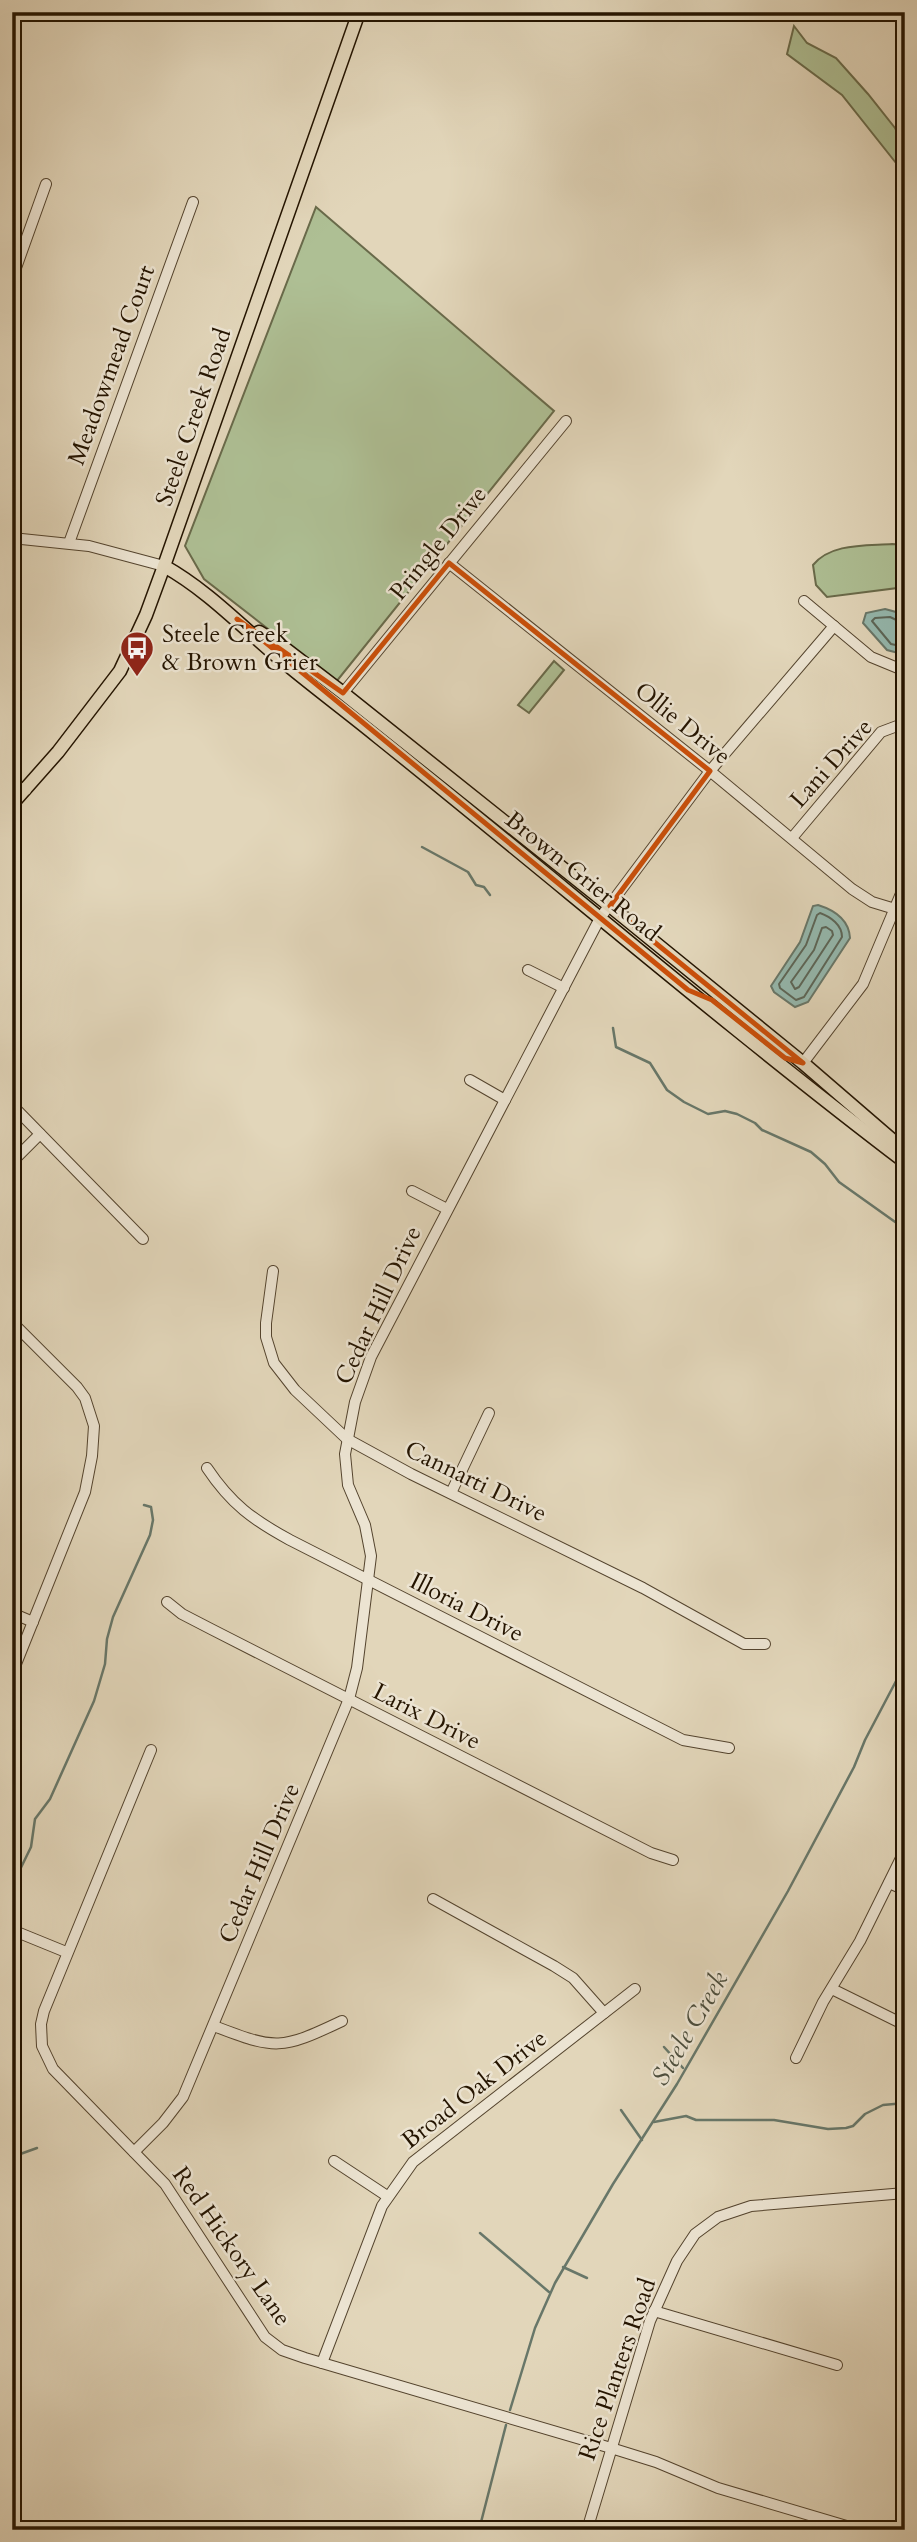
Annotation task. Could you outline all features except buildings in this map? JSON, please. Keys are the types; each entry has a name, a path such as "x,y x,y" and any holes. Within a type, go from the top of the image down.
{"main road":[{"name":"Steele Creek Road","path":"12,804 84,721 120,671 140,628 359,12"},
{"name":"Brown Grier Road","path":"164,566 237,620 278,657 688,990 905,1162"},
{"name":"Brown Grier Road","path":"237,620 279,644 343,693 803,1063 905,1151"},
{"path":"688,990 712,1000 785,1058 794,1063 803,1063"}],"street":[{"path":"12,279 47,184"},
{"name":"Meadowmead Court","path":"69,543 193,202"},
{"name":"Pringle Drive","path":"343,693 566,421"},
{"name":"Brown Grier Road","path":"12,538 103,549 164,566"},
{"name":"Ollie Drive","path":"449,563 861,895 872,902 895,909"},
{"path":"804,601 871,657 905,671"},
{"name":"Cedar Hill Drive","path":"134,2152 169,2116 183,2097 349,1699 357,1668 370,1542 348,1485 347,1440 367,1365 600,918 710,772 834,626"},
{"name":"Lani Drive","path":"792,838 881,733 905,723"},
{"path":"12,785 26,790"},
{"path":"803,1063 863,985 905,884"},
{"path":"528,970 564,988"},
{"path":"470,1080 505,1100"},
{"path":"12,1105 143,1239"},
{"path":"12,1162 40,1134"},
{"path":"412,1191 447,1209"},
{"name":"Cannarti Drive","path":"273,1271 265,1324 274,1363 295,1390 347,1440 643,1588 744,1644 765,1644"},
{"path":"12,1322 77,1387 85,1398 94,1426 85,1492 12,1674"},
{"path":"451,1493 489,1413"},
{"name":"Illoria Drive","path":"207,1468 229,1499 261,1525 683,1740 729,1748"},
{"name":"Larix Drive","path":"167,1602 201,1624 651,1853 673,1860"},
{"path":"12,1613 33,1622"},
{"name":"Red Hickory Lane","path":"151,1749 44,2011 41,2024 42,2046 53,2069 173,2194 265,2337 282,2350 322,2363 611,2448 656,2462 718,2488 860,2530"},
{"path":"796,2058 905,1850"},
{"path":"889,1883 905,1891"},
{"path":"433,1899 564,1972 589,1994 604,2013"},
{"path":"12,1930 66,1952"},
{"name":"Broad Oak Drive","path":"322,2363 387,2196 413,2162 635,1989"},
{"path":"832,1989 905,2025"},
{"path":"214,2026 252,2041 280,2044 308,2038 342,2021"},
{"path":"334,2161 387,2196"},
{"name":"Rice Planters Road","path":"587,2530 654,2311 688,2244 704,2226 729,2212 751,2206 905,2193"},
{"path":"654,2311 836,2365"}],"highlighted area":[{"path":"449,563 710,771 610,906 803,1063 785,1058 712,1000 688,990 237,619 343,693"}],"green space":[{"path":"794,26 807,43 836,58 895,128 905,146 905,234 898,200 896,163 842,95 787,54"},
{"path":"316,207 554,411 336,682 204,579 185,546"},
{"path":"905,545 905,587 827,597 816,585 813,565 829,553 849,547"},
{"path":"554,661 564,670 529,713 518,705"}],"water":[{"path":"885,609 896,612 905,619 905,653 887,650 863,623 866,613"},
{"path":"818,905 844,921 850,938 808,1002 795,1007 774,992 771,986 800,942 813,906"}],"waterway":[{"path":"422,847 468,872 476,885 484,887 490,895"},
{"path":"613,1028 616,1047 650,1063 667,1090 684,1102 708,1114 725,1111 737,1114 755,1123 762,1130 811,1152 839,1182 905,1229"},
{"path":"12,1886 31,1847 35,1819 50,1799 94,1701 105,1664 107,1639 113,1617 150,1535 153,1520 151,1507 144,1505"},
{"name":"Steele Creek","path":"510,2410 535,2328 555,2283 613,2184 677,2084 788,1891 905,1664"},
{"path":"664,2047 683,2068"},
{"path":"654,2122 686,2116 696,2120 774,2120 828,2129 846,2128 883,2105 905,2103"},
{"path":"621,2110 642,2140"},
{"path":"12,2157 37,2148"},
{"path":"480,2233 549,2292"},
{"path":"563,2267 587,2278"},
{"name":"Steele Creek","path":"479,2530 506,2425"}],"place":[{"name":"Steele Creek & Brown Grier","path":"137,678"}]}
